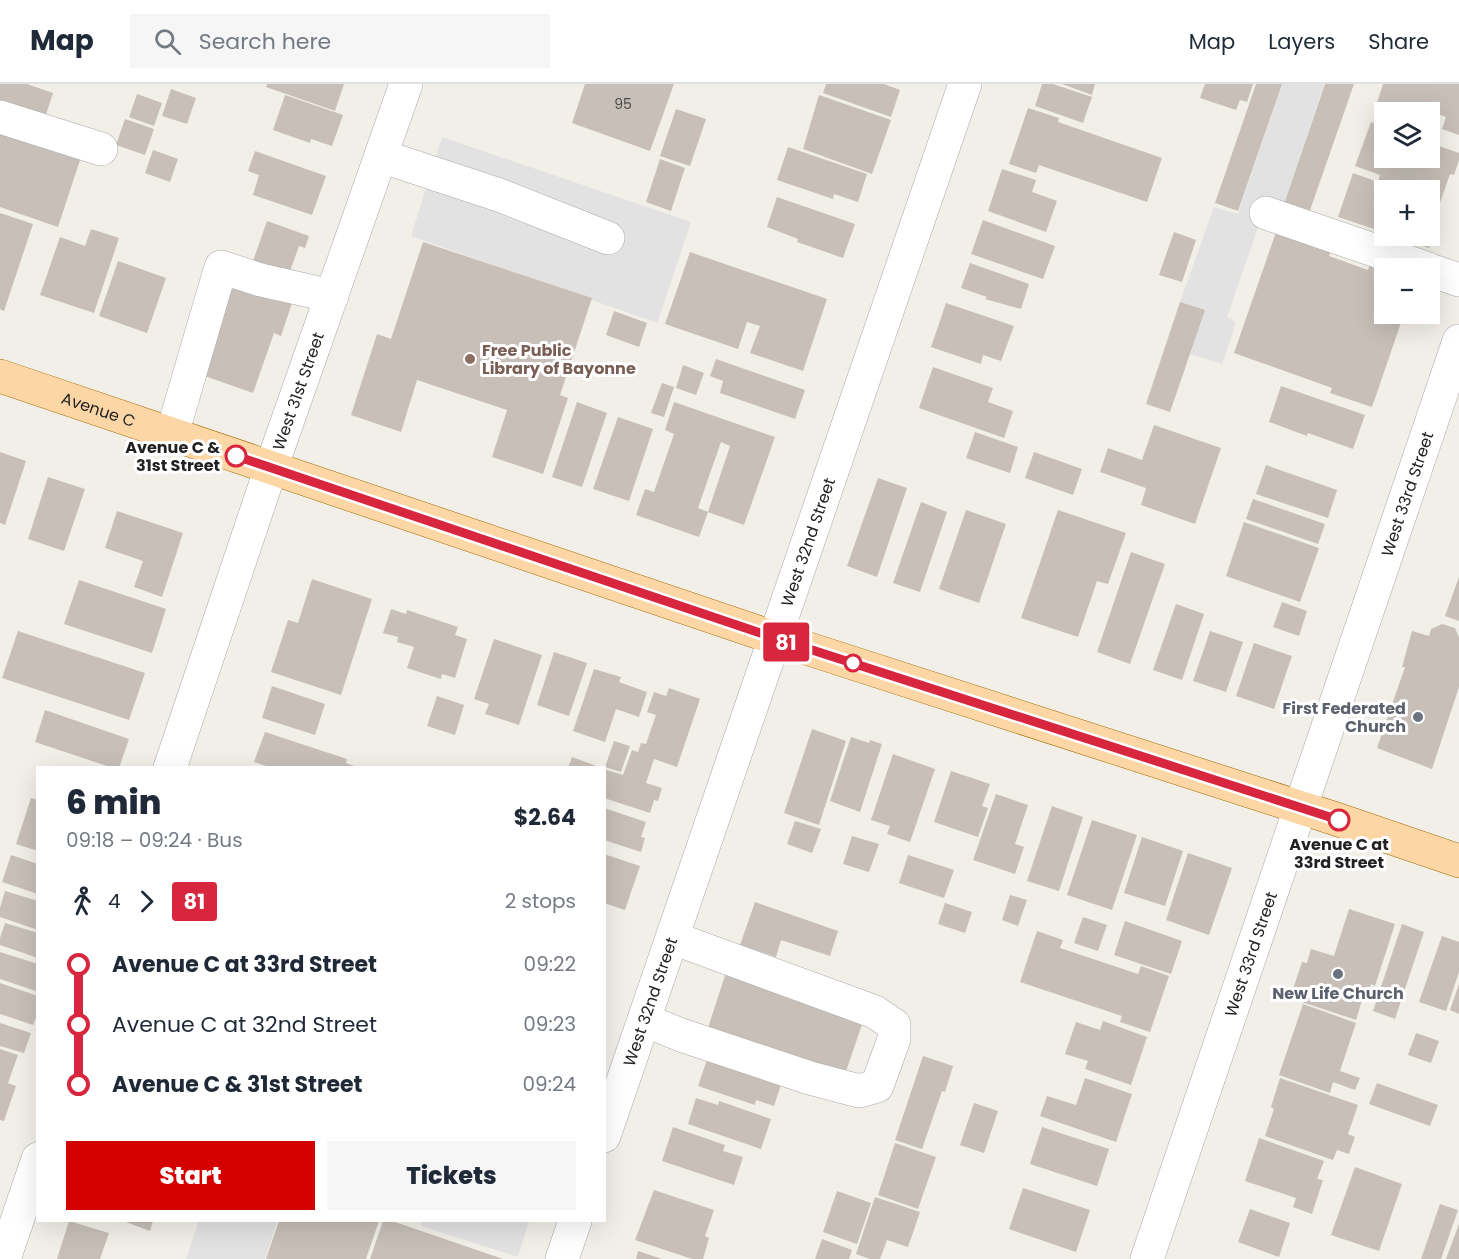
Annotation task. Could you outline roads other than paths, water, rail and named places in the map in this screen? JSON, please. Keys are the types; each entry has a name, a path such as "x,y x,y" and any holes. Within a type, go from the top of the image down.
{"main road":[{"name":"Avenue C","path":"0,376 775,638 1459,861"}],"street":[{"name":"West 31st Street","path":"171,766 271,468 406,84"},
{"name":"West 32nd Street","path":"606,1130 965,84"},
{"path":"0,117 101,149"},
{"path":"381,156 499,195 608,238"},
{"path":"1266,213 1396,258"},
{"path":"172,434 221,267 261,280 332,296"},
{"path":"1440,273 1459,280"},
{"name":"West 33rd Street","path":"1147,1259 1459,341"},
{"path":"644,1020 810,1078 859,1091 877,1086 894,1039 894,1024 875,1012 673,938"},
{"path":"4,1259 36,1165"},
{"path":"562,1259 575,1222"}],"place":[{"name":"Free Public Library of Bayonne","path":"470,359"},
{"name":"Avenue C & 31st Street","path":"236,456"},
{"name":"First Federated Church","path":"1418,717"},
{"name":"Avenue C at 33rd Street","path":"1339,820"},
{"name":"New Life Church","path":"1338,974"}]}
